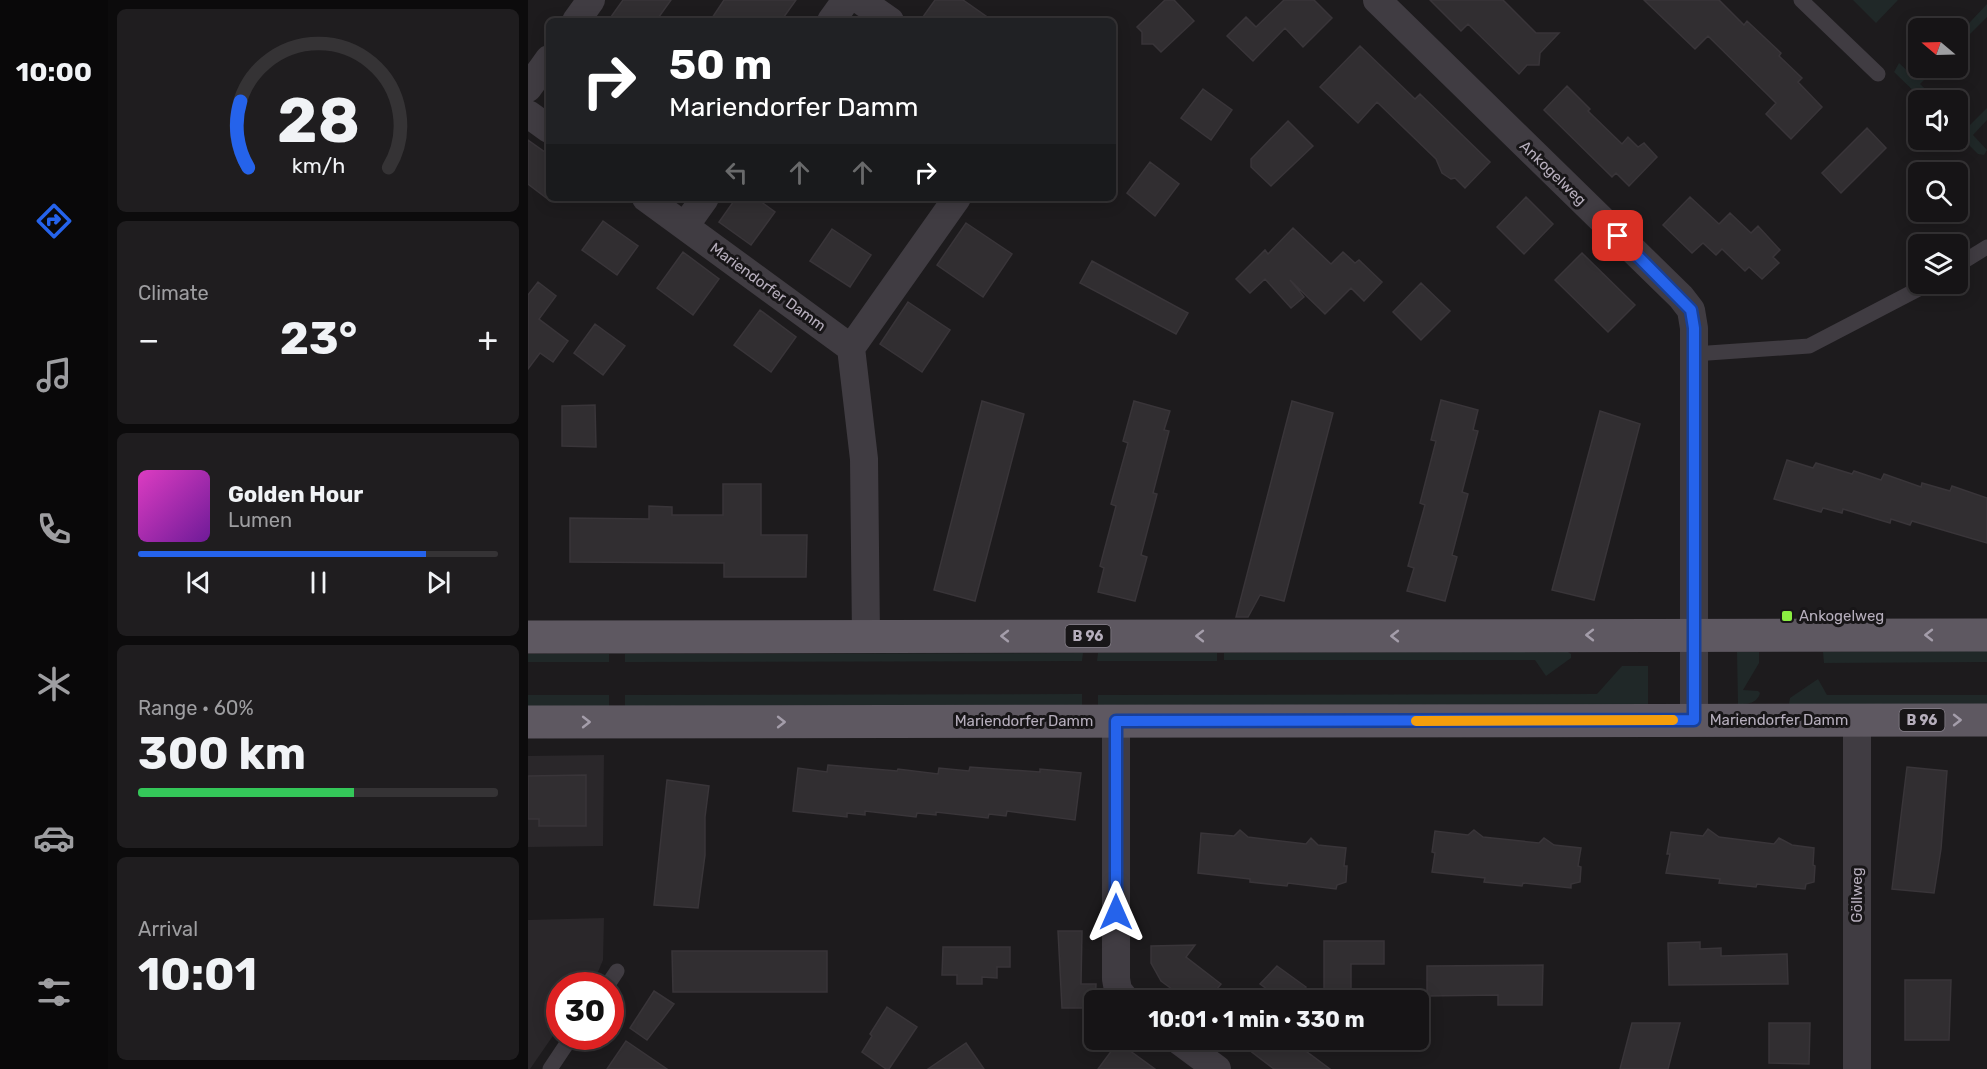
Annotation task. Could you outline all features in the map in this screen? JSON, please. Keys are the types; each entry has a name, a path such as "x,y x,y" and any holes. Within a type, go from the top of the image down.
{"main road":[{"name":"B 96","path":"528,637 1987,635"},
{"name":"Mariendorfer Damm","path":"528,722 1987,720"}],"street":[{"path":"578,18 591,0"},
{"path":"833,18 846,0"},
{"path":"860,0 886,18"},
{"name":"Ankogelweg","path":"1377,0 1681,297 1691,310 1694,354 1694,720"},
{"path":"528,88 546,63"},
{"path":"528,114 546,127"},
{"name":"Mariendorfer Damm","path":"650,201 851,348"},
{"path":"685,226 703,201"},
{"path":"866,636 864,459 851,348 955,201"},
{"name":"Göllweg","path":"1857,720 1857,1069"},
{"path":"1116,721 1116,979 1118,990"},
{"path":"1191,1050 1217,1069"}],"lane":[{"path":"1801,0 1878,74"},
{"path":"1968,259 1987,247"},
{"path":"1694,354 1809,346 1909,294"},
{"path":"550,1069 563,1050"}],"shaded area":[{"path":"1853,0 1898,0 1876,23"},
{"path":"1987,4 1987,17 1968,36 1968,24"},
{"path":"1899,63 1908,71 1908,78 1926,78 1920,84 1926,90 1913,90 1894,72"},
{"path":"1987,108 1987,120 1973,135 1987,150 1984,155 1978,154 1968,144 1968,127"},
{"path":"1987,651 1987,662 1824,663 1823,652"},
{"path":"1568,652 1571,658 1546,676 1535,660 1224,660 1224,653"},
{"path":"1737,652 1759,652 1759,663 1743,690 1760,693 1757,699 1748,703 1738,704"},
{"path":"1083,653 1082,661 625,662 625,654"},
{"path":"1098,653 1217,653 1217,661 1097,661"},
{"path":"528,654 609,654 609,662 528,662"},
{"path":"1622,666 1648,666 1648,705 1098,706 1098,695 1597,694"},
{"path":"1818,679 1827,695 1987,695 1987,704 1789,704 1790,698"},
{"path":"1082,694 1082,705 625,706 625,695"},
{"path":"528,695 609,695 609,706 528,706"},
{"path":"604,755 603,846 528,847 528,756"},
{"path":"604,918 603,960 598,972 546,972 546,1046 530,1069 528,1069 528,920"}],"building":[{"path":"623,0 671,0 658,18 610,18"},
{"path":"724,0 796,0 783,18 712,18"},
{"path":"935,0 963,0 989,18 922,18"},
{"path":"1165,0 1174,0 1194,21 1161,52 1153,44 1142,44 1142,32 1137,27"},
{"path":"1284,0 1314,0 1332,18 1303,47 1285,28 1253,61 1227,36 1246,17 1256,27"},
{"path":"1430,0 1503,0 1536,33 1559,33 1540,53 1539,65 1527,65 1519,74 1468,24 1461,31"},
{"path":"1644,0 1719,0 1744,25 1747,21 1781,53 1779,56 1802,78 1798,82 1822,107 1791,139 1766,114 1776,103 1708,36 1695,49"},
{"path":"1360,46 1415,99 1420,94 1490,162 1465,188 1455,178 1451,179 1442,173 1436,159 1377,102 1358,123 1320,87"},
{"path":"1567,86 1590,109 1588,111 1622,144 1628,137 1638,147 1644,143 1657,157 1629,186 1616,173 1612,177 1544,110"},
{"path":"1203,89 1232,110 1211,140 1181,118"},
{"path":"1288,121 1313,146 1271,186 1251,167 1251,159"},
{"path":"1867,128 1886,148 1841,193 1822,173"},
{"path":"528,140 546,153 546,198 528,184"},
{"path":"1150,162 1179,184 1155,216 1127,193"},
{"path":"1526,197 1553,224 1524,254 1497,227"},
{"path":"1690,197 1719,224 1730,213 1751,233 1758,226 1780,250 1773,257 1779,263 1762,279 1749,267 1745,271 1722,249 1716,255 1703,243 1692,253 1663,225"},
{"path":"734,201 760,201 775,212 751,245 719,222"},
{"path":"603,221 638,246 617,275 582,250"},
{"path":"966,223 1012,254 983,297 937,265"},
{"path":"1293,228 1331,264 1343,252 1355,263 1359,260 1382,282 1364,301 1351,288 1325,314 1290,280 1304,297 1291,308 1265,279 1250,293 1236,279 1265,250 1268,254"},
{"path":"832,229 871,255 850,287 810,261"},
{"path":"683,252 719,279 693,315 657,288"},
{"path":"1582,253 1635,305 1608,332 1555,280"},
{"path":"1092,261 1188,313 1176,334 1080,283"},
{"path":"538,282 556,296 539,319 568,341 553,362 540,353 528,369 528,295"},
{"path":"1421,283 1450,311 1421,340 1393,312"},
{"path":"908,302 950,330 922,372 880,344"},
{"path":"760,310 796,337 771,372 734,345"},
{"path":"595,324 625,346 603,375 574,353"},
{"path":"1441,400 1478,410 1473,430 1478,431 1462,492 1468,494 1452,555 1457,557 1445,601 1407,591 1414,568 1408,566 1425,505 1420,503 1436,441 1431,440"},
{"path":"982,401 1024,414 975,601 934,590"},
{"path":"1134,401 1170,411 1164,430 1169,431 1153,493 1157,494 1141,555 1147,557 1135,601 1098,592 1104,568 1100,566 1116,506 1111,504 1128,443 1123,441"},
{"path":"1292,401 1333,413 1284,601 1260,595 1248,617 1236,617"},
{"path":"595,405 596,447 562,446 562,406"},
{"path":"1600,411 1640,424 1594,600 1552,590"},
{"path":"1787,460 1813,468 1816,463 1852,474 1854,471 1881,480 1884,474 1921,487 1922,483 1950,491 1952,486 1987,498 1987,543 1912,521 1910,525 1891,519 1890,523 1843,509 1842,513 1823,508 1821,512 1774,499"},
{"path":"723,484 761,484 761,535 807,535 806,577 724,577 724,563 570,562 570,518 649,519 649,506 672,507 672,515 723,515"},
{"path":"828,765 938,774 939,768 969,771 970,767 1081,773 1075,820 1007,811 1006,816 989,814 988,818 936,812 936,815 917,813 916,817 865,811 865,815 847,813 847,817 793,811 798,768 827,772"},
{"path":"1907,767 1947,771 1941,849 1934,893 1892,889"},
{"path":"586,775 586,826 539,826 539,819 528,819 528,776"},
{"path":"667,780 709,786 705,817 705,855 698,908 654,905"},
{"path":"1708,829 1719,837 1774,844 1779,838 1792,845 1814,848 1814,882 1806,884 1805,889 1757,884 1756,887 1719,883 1720,879 1666,873 1671,832 1703,836"},
{"path":"1240,830 1248,837 1306,844 1311,838 1318,845 1346,848 1344,866 1347,866 1346,882 1337,885 1336,889 1288,883 1287,886 1250,882 1250,879 1198,873 1201,833 1234,836"},
{"path":"1474,830 1483,837 1539,843 1544,838 1554,845 1581,848 1578,866 1581,867 1580,882 1571,884 1571,888 1523,883 1522,886 1484,882 1485,878 1432,872 1435,831 1468,835"},
{"path":"1058,931 1082,931 1081,984 1096,984 1096,990 1084,990 1084,1008 1062,1008"},
{"path":"1324,941 1384,941 1384,964 1351,964 1351,990 1324,990"},
{"path":"1700,942 1700,949 1721,948 1721,956 1787,954 1788,984 1669,985 1668,943"},
{"path":"1195,945 1186,957 1221,984 1216,990 1173,990 1161,981 1151,963 1151,946"},
{"path":"943,947 1010,947 1010,967 997,967 997,978 982,977 982,984 957,984 957,975 942,975"},
{"path":"672,951 827,951 827,992 673,992"},
{"path":"1543,965 1542,1005 1498,1005 1498,995 1429,996 1427,966"},
{"path":"1277,966 1306,987 1303,990 1268,990 1260,984"},
{"path":"1905,980 1951,980 1949,1040 1905,1040"},
{"path":"654,991 674,1004 647,1040 630,1028"},
{"path":"887,1007 917,1027 889,1069 862,1052"},
{"path":"1632,1023 1680,1023 1668,1069 1620,1069"},
{"path":"1769,1023 1810,1023 1809,1064 1769,1063"},
{"path":"626,1041 667,1069 607,1069 620,1050 624,1050"},
{"path":"966,1043 984,1069 928,1069"},
{"path":"1112,1050 1129,1050 1155,1069 1098,1069"},
{"path":"1249,1050 1304,1050 1330,1069 1274,1069"}],"slow traffic":[{"path":"1416,721 1673,720"}],"place":[{"name":"Ankogelweg","path":"1787,616"}],"route":[{"path":"1116,912 1116,721 1694,720 1694,328 1691,310 1681,297 1618,236"}]}
